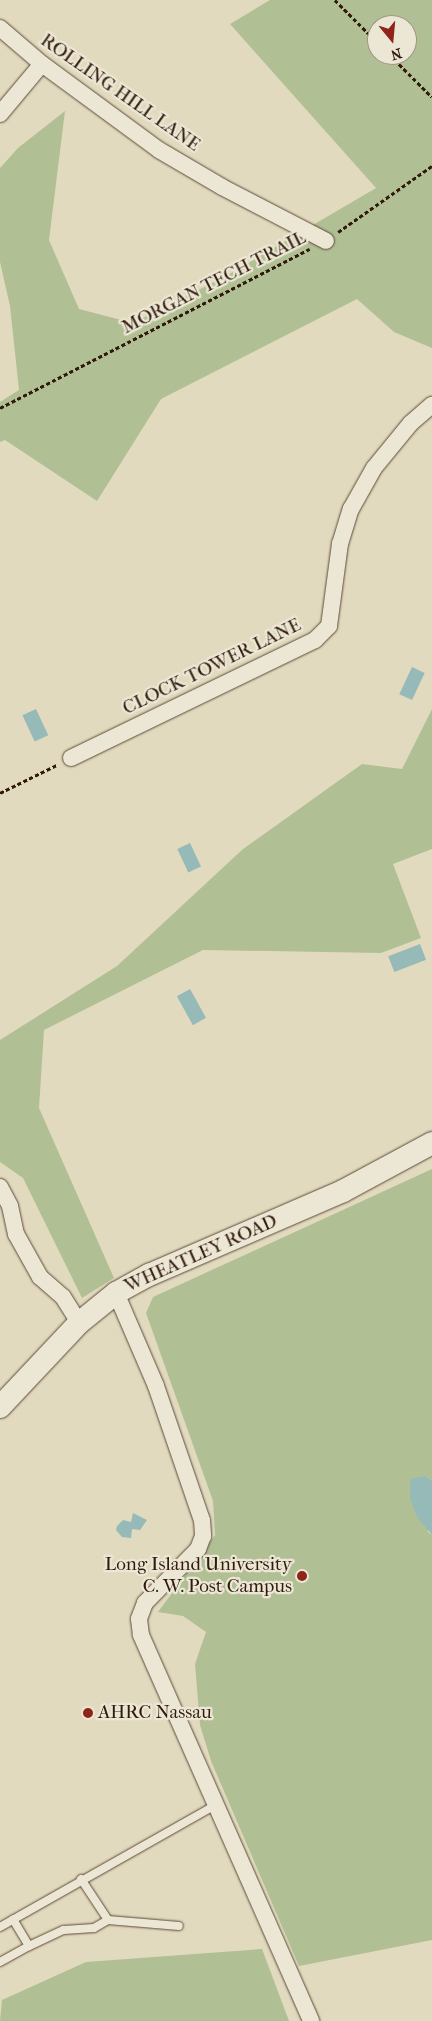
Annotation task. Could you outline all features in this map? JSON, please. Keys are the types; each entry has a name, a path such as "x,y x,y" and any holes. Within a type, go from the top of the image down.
{"main road":[{"name":"WHEATLEY ROAD","path":"0,1407 79,1323 116,1293 149,1275 343,1191 432,1144"}],"street":[{"name":"ROLLING HILL LANE","path":"0,28 42,64 159,150 222,187 326,241"},
{"path":"0,114 42,64"},
{"name":"CLOCK TOWER LANE","path":"71,758 316,640 329,626 340,544 351,510 374,468 411,423 432,405"},
{"path":"0,1187 10,1206 16,1234 40,1277 63,1297 79,1323"},
{"path":"116,1293 156,1386 202,1520 203,1536 198,1550 145,1603 140,1619 141,1635 311,2021"}],"lane":[{"path":"0,1927 81,1879 217,1804"},
{"path":"81,1879 108,1920"},
{"path":"13,1919 29,1946"},
{"path":"0,1962 64,1930 94,1928 108,1920 179,1926"}],"path":[{"path":"335,0 367,32"},
{"path":"400,65 432,97"},
{"name":"MORGAN TECH TRAIL","path":"0,408 326,241 432,166"},
{"path":"0,793 71,758"}],"green space":[{"path":"270,0 432,0 432,348 394,332 357,299 161,399 97,501 5,440 0,442 0,402 19,390 10,306 0,262 0,168 18,148 65,111 49,240 79,309 133,323 226,276 376,188 230,24"},
{"path":"432,709 432,849 393,864 421,938 381,953 203,950 44,1030 39,1108 114,1278 82,1298 23,1178 0,1162 0,1040 117,966 243,849 362,764 402,769"},
{"name":"Long Island University C. W. Post Campus","path":"432,1169 432,1481 426,1476 428,1532 432,1535 432,1940 299,1966 211,1761 200,1725 195,1664 206,1632 183,1616 158,1612 215,1535 213,1501 146,1313 153,1297"},
{"path":"262,1949 289,2021 0,2021 2,2000 86,1962"}],"water":[{"path":"412,667 425,673 412,700 399,694"},
{"path":"36,709 48,735 35,742 22,715"},
{"path":"190,843 201,867 188,872 177,849"},
{"path":"420,944 426,960 394,972 388,956"},
{"path":"190,989 206,1018 193,1025 177,996"},
{"path":"426,1476 432,1481 432,1535 417,1517 410,1498 410,1479"},
{"path":"133,1513 147,1520 140,1530 132,1529 131,1538 122,1537 116,1530 117,1526 123,1520 131,1522"}],"place":[{"name":"Long Island University C. W. Post Campus","path":"302,1576"},
{"name":"AHRC Nassau","path":"88,1713"}]}
